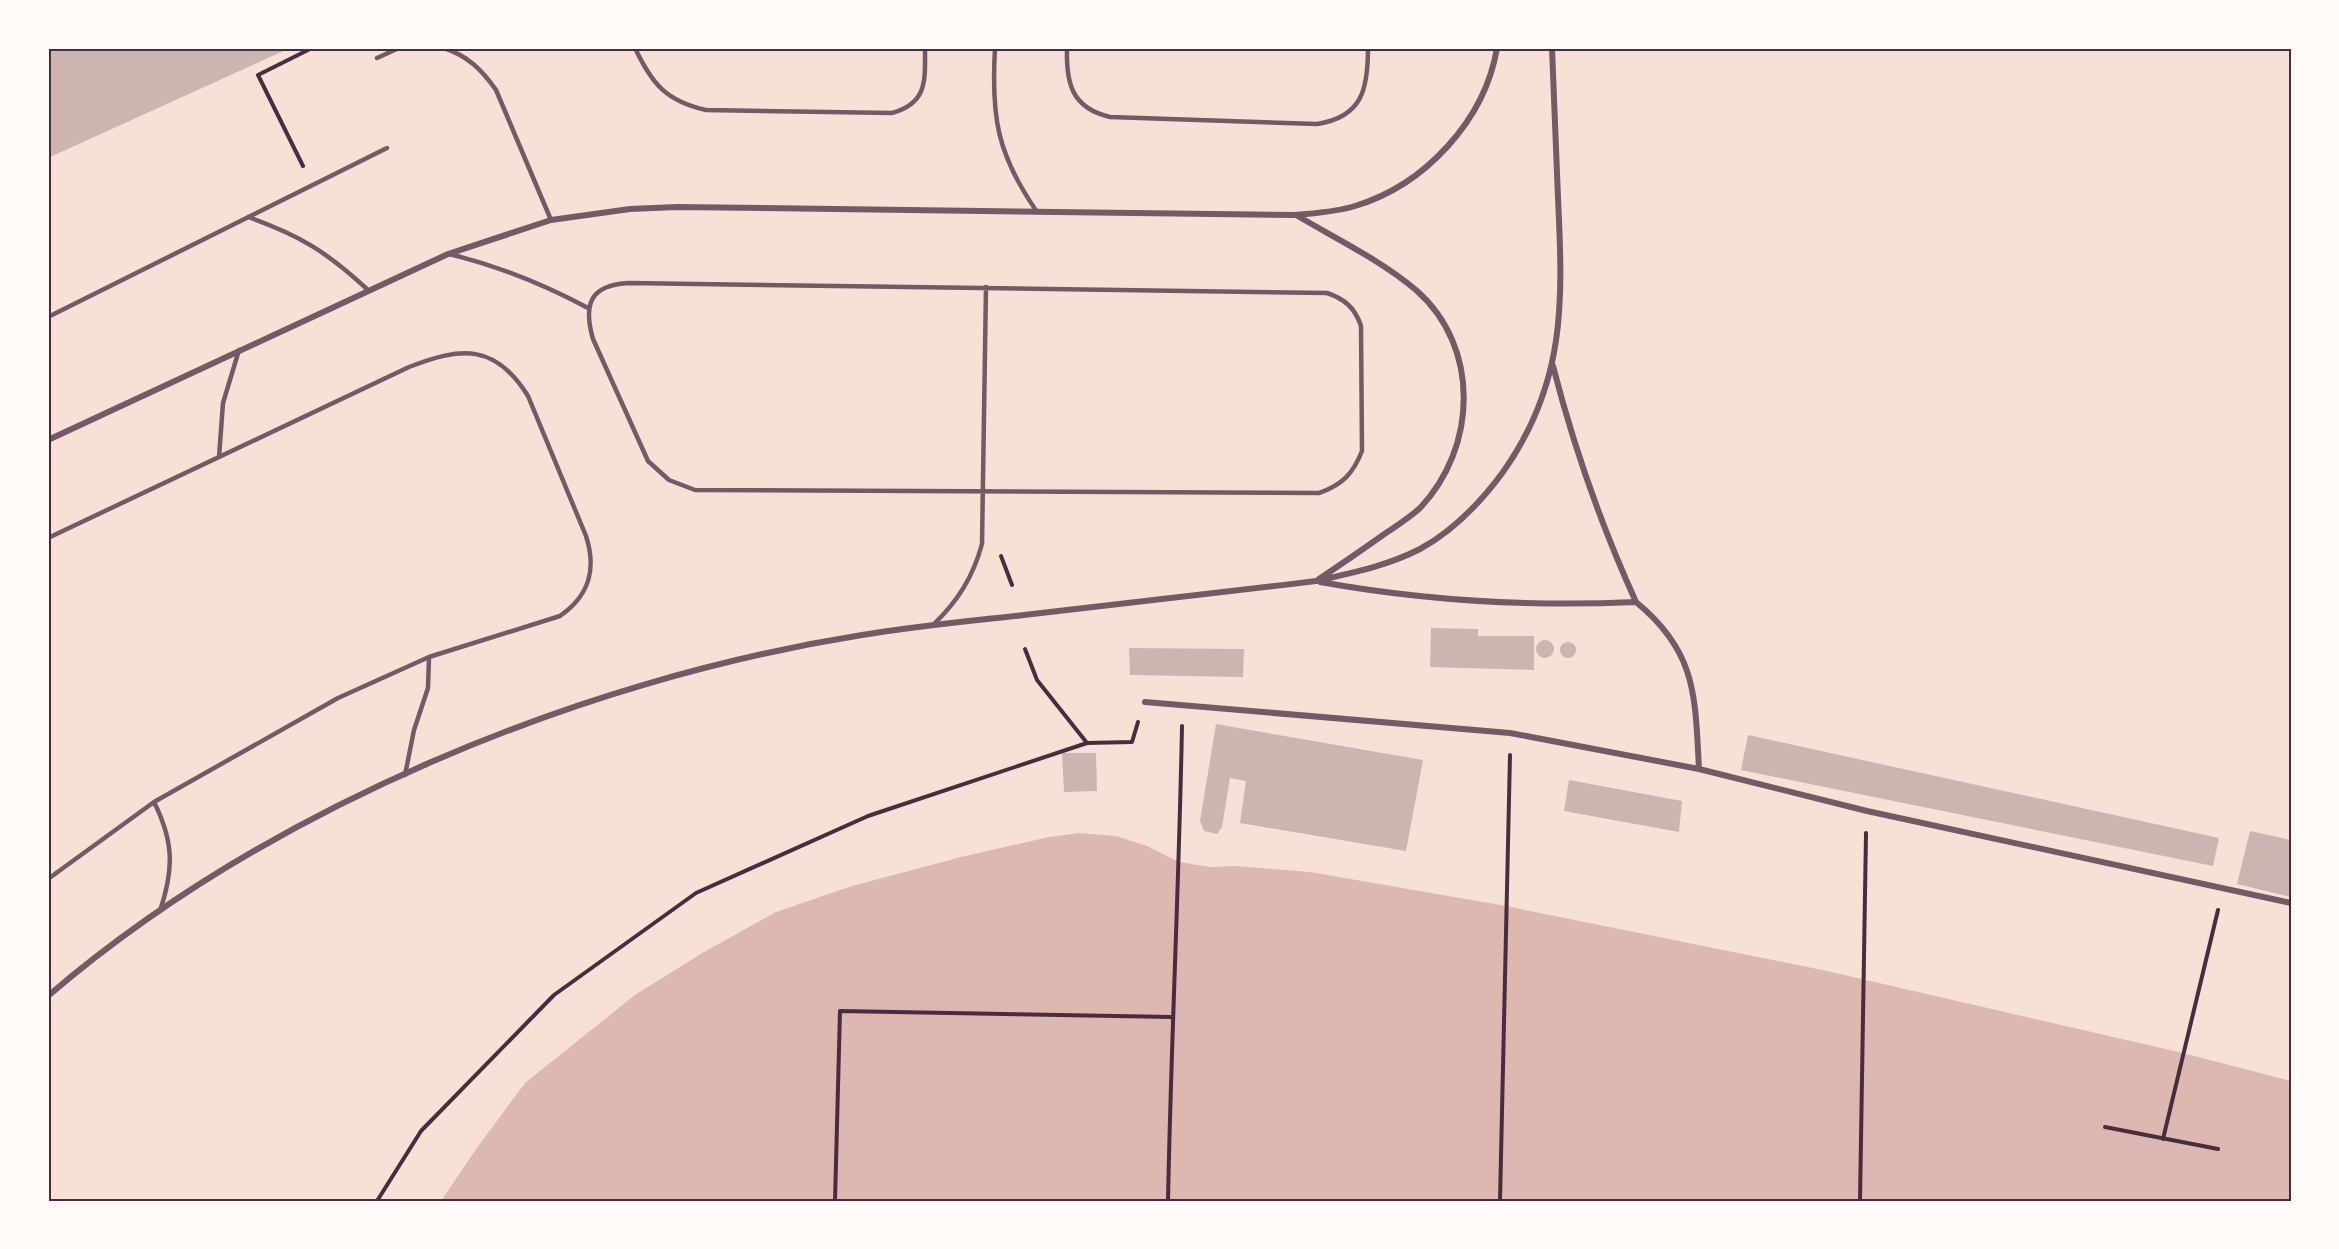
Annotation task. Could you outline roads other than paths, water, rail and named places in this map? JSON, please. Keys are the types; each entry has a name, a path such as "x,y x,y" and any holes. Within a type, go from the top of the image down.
{"street":[{"path":"48,440 448,254 551,220 630,209 677,207 1296,215 1327,213 1357,206 1413,178 1437,158 1474,110 1488,82 1497,48"},
{"path":"48,996 160,911 235,862 304,824 405,775 523,726 602,699 682,674 782,650 860,635 1316,581 1387,563 1420,549 1445,533 1493,486 1529,429 1543,398 1553,364 1558,331 1561,262 1552,48"},
{"path":"1296,215 1397,276 1417,292 1434,311 1448,333 1458,356 1463,381 1464,409 1460,437 1451,464 1436,488 1418,509 1316,581"},
{"path":"1553,364 1568,426 1610,545 1636,602 1669,634 1690,677 1696,702 1699,769"},
{"path":"1316,581 1379,593 1508,604 1571,605 1636,602"},
{"path":"1145,702 1510,733 1699,769 1867,811 2291,903"}],"lane":[{"path":"377,58 399,48"},
{"path":"444,48 469,60 485,74 495,90 551,220"},
{"path":"636,48 645,70 657,86 672,98 689,106 706,110 892,113 903,110 921,94 925,81 925,48"},
{"path":"995,48 994,108 998,135 1007,162 1020,188 1037,212"},
{"path":"1067,48 1068,81 1074,94 1095,114 1110,117 1317,124 1343,117 1361,98 1366,85 1368,48"},
{"path":"49,318 387,148"},
{"path":"248,218 281,229 314,245 369,290"},
{"path":"448,254 485,262 520,275 588,308"},
{"path":"616,284 986,287 1314,292 1339,297 1349,304 1361,326 1363,435 1362,451 1356,465 1347,478 1334,488 1319,493 695,490 681,486 657,472 648,461 593,339 588,321 588,308 593,298 603,289 616,284"},
{"path":"933,625 965,588 976,565 982,544 986,287"},
{"path":"219,456 223,403 239,350"},
{"path":"48,538 408,367 454,352 472,353 490,358 506,368 518,380 528,396 586,536 591,559 589,582 582,595 573,607 560,616 429,657 338,698 154,802 48,879"},
{"path":"405,775 414,730 428,688 429,657"},
{"path":"154,802 164,822 170,845 171,867 160,911"}]}
